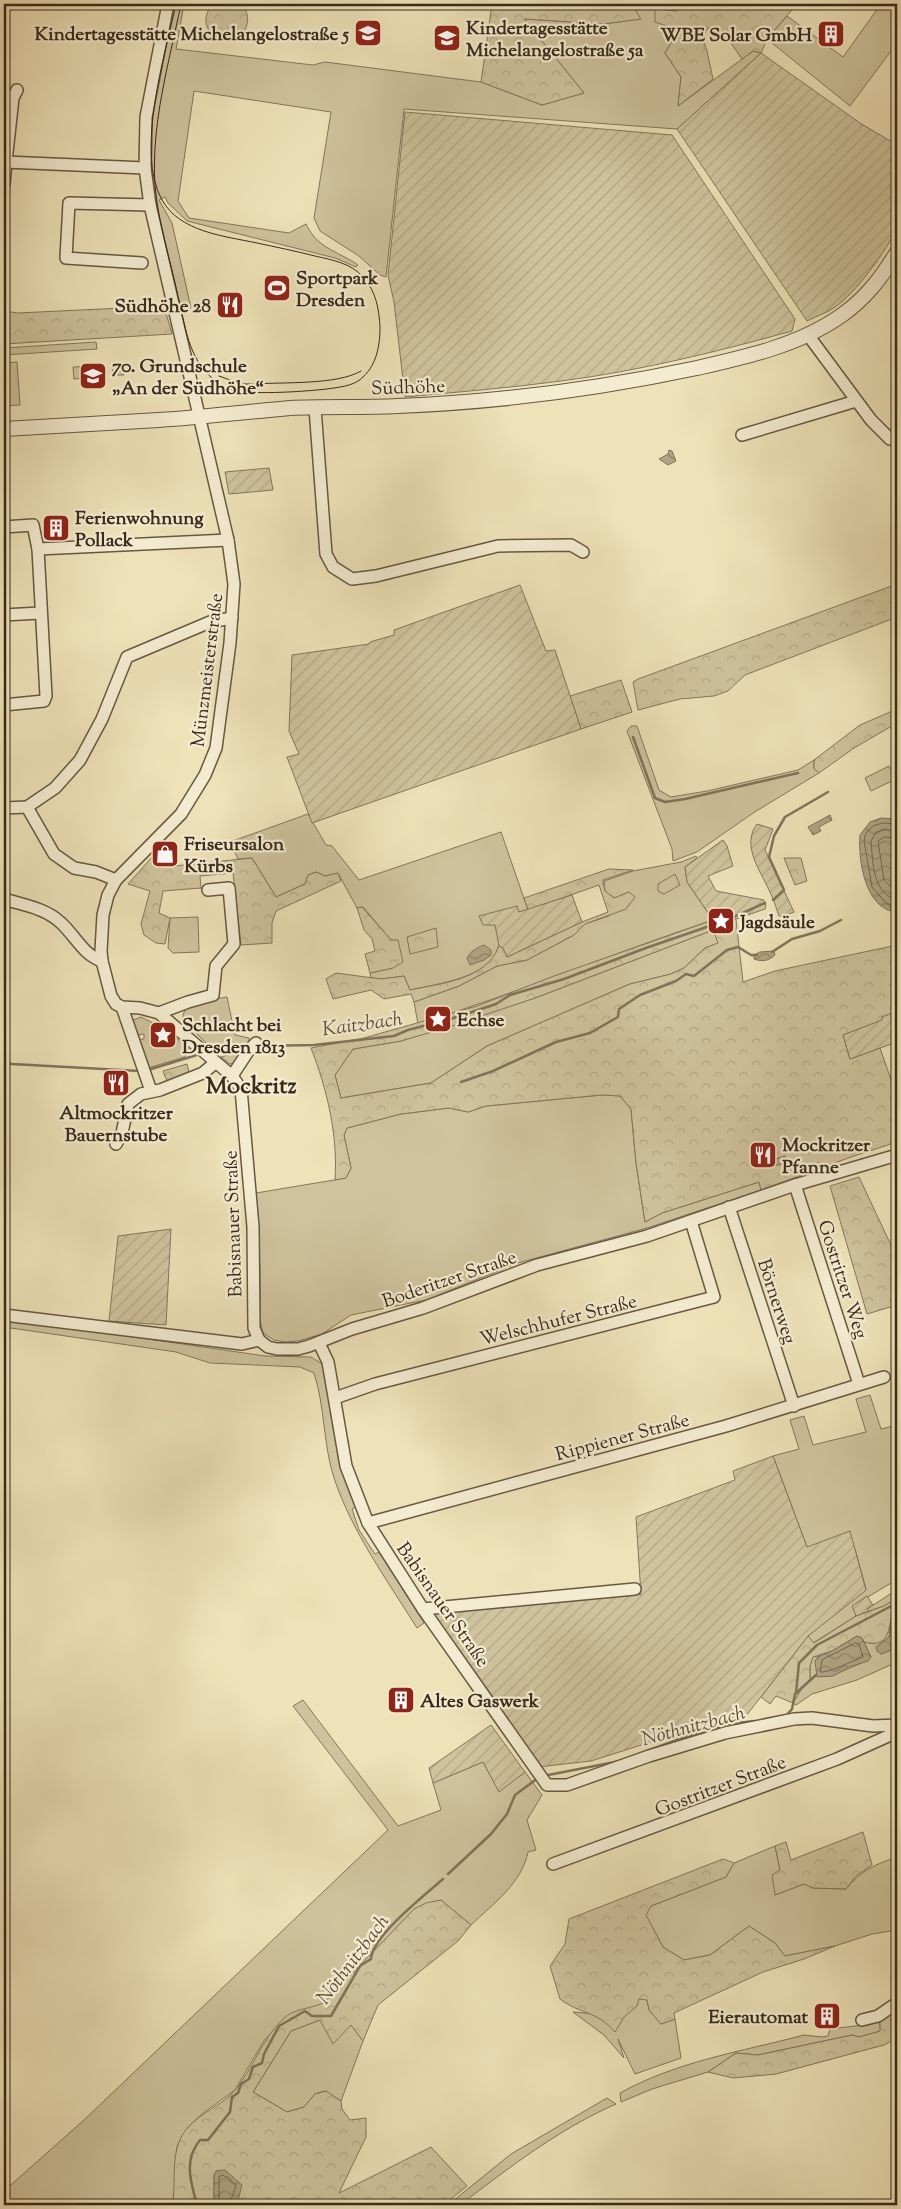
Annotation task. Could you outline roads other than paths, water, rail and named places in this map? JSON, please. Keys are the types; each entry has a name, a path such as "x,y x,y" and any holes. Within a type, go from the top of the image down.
{"street":[{"name":"Münzmeisterstraße","path":"151,1091 122,1007 116,1004 111,996 102,961 103,915 108,896 116,880 181,814 206,775 216,748 232,618 234,584 228,540 150,205 145,168 146,117 168,4"},
{"path":"4,184 12,98 17,90"},
{"path":"6,162 145,168"},
{"path":"142,263 66,258 69,203 150,205"},
{"name":"Südhöhe","path":"4,429 315,408 463,402 571,391 634,381 726,361 782,345 808,335 842,315 863,298 878,282 897,252"},
{"path":"808,335 871,420 890,439"},
{"path":"742,435 856,400"},
{"path":"315,408 326,554 334,568 352,579 376,576 498,546 571,545 583,552"},
{"path":"4,527 33,525 38,549 46,696 44,701 4,705"},
{"path":"38,549 228,540"},
{"path":"4,615 40,613"},
{"path":"4,808 27,807 55,788 80,760 102,719 127,657 210,622 232,618"},
{"path":"27,807 54,854 74,868 96,872 116,880"},
{"path":"159,1013 213,995 216,966 234,944 229,888 208,890"},
{"path":"4,899 41,910 60,921 92,958 102,961"},
{"path":"122,1007 140,1008 159,1013 232,1076 253,1046"},
{"path":"116,1144 122,1133 128,1104 141,1094 160,1090 203,1073 211,1059"},
{"name":"Babisnauer Straße","path":"232,1076 241,1089 243,1105 253,1227 253,1318 259,1340"},
{"name":"Boderitzer Straße","path":"4,1316 242,1344 254,1343 259,1340 277,1349 298,1349 319,1343 352,1329 423,1308 537,1265 647,1236 795,1184 897,1154"},
{"name":"Gostritzer Weg","path":"795,1184 859,1384"},
{"name":"Börnerweg","path":"729,1208 794,1406"},
{"name":"Welschhufer Straße","path":"335,1398 384,1382 714,1297 691,1221"},
{"name":"Babisnauer Straße","path":"319,1343 328,1362 346,1466 368,1523 423,1609 547,1785 567,1785 648,1756 725,1732 794,1719 812,1718 873,1726 897,1724"},
{"name":"Rippiener Straße","path":"368,1523 794,1406 884,1377"},
{"path":"423,1609 635,1589"},
{"name":"Gostritzer Straße","path":"553,1864 837,1759 897,1732"},
{"path":"862,2020 878,2016 897,2003"}],"water":[{"path":"669,450 672,451 676,461 668,465 659,459 668,454"},
{"path":"830,815 832,820 819,827 821,831 813,835 808,827"},
{"path":"881,818 897,819 897,912 886,909 877,903 862,870 860,835 870,822"},
{"path":"484,945 491,950 491,955 484,960 470,965 467,958 474,950"},
{"path":"774,951 775,955 768,960 754,959 754,955 760,952"},
{"path":"785,1156 787,1163 773,1166 771,1160"},
{"path":"892,1620 897,1623 897,1648 881,1654 877,1651 876,1647 889,1637"},
{"path":"857,1636 862,1638 871,1657 868,1661 849,1667 833,1676 817,1677 815,1661 819,1656 832,1651"},
{"path":"225,2170 242,2185 239,2197 233,2205 214,2205 214,2175 216,2171"}],"waterway":[{"path":"633,737 655,798 665,802 798,773"},
{"name":"Kaitzbach","path":"773,900 784,890 769,857 774,836 785,817 828,792"},
{"name":"Kaitzbach","path":"259,1046 314,1045 394,1036 408,1030 496,1004 510,995 564,979 727,920 765,903"},
{"path":"772,952 792,939 820,931 841,920"},
{"path":"461,1082 493,1071 556,1042 590,1033 618,1017 619,1009 640,995 676,981 686,974 694,976 727,950 738,947 751,955 757,955"},
{"name":"Kaitzbach","path":"210,1052 249,1045"},
{"name":"Kaitzbach","path":"148,1070 200,1054"},
{"name":"Kaitzbach","path":"4,1062 140,1071"},
{"name":"Nöthnitzbach","path":"796,1693 799,1663 817,1645 897,1603"},
{"name":"Nöthnitzbach","path":"785,1717 792,1709 795,1694 816,1675"},
{"name":"Nöthnitzbach","path":"543,1776 620,1761 682,1738 736,1723 755,1721"},
{"name":"Nöthnitzbach","path":"448,1874 491,1834 507,1814 515,1795 538,1778"},
{"name":"Nöthnitzbach","path":"197,2205 190,2172 190,2164 195,2148 200,2140 208,2140 230,2112 232,2097 238,2093 241,2084 249,2079 253,2067 262,2063 264,2054 279,2026 305,2011 312,2016 331,2016 360,1966 371,1959 380,1939 401,1916 443,1879"}],"tram line":[{"path":"176,4 160,76 152,130 151,156 154,180 162,200 170,211 180,219 204,231 334,261 347,265 358,272 374,294 379,314 380,334 377,354 372,366 355,383 310,391 260,393 237,391 213,379 205,371 193,351 186,329 159,213 155,185 154,162 158,116 181,4"},
{"path":"219,376 241,384 295,383 339,379 361,371"}],"place":[{"name":"Kindertagesstätte Michelangelostraße 5","path":"368,33"},
{"name":"WBE Solar GmbH","path":"831,34"},
{"name":"Kindertagesstätte Michelangelostraße 5a","path":"447,38"},
{"name":"Sportpark Dresden","path":"277,288"},
{"name":"Südhöhe 28","path":"230,305"},
{"name":"70. Grundschule „An der Südhöhe“","path":"93,376"},
{"name":"Ferienwohnung Pollack","path":"56,528"},
{"name":"Friseursalon Kürbs","path":"165,854"},
{"name":"Jagdsäule","path":"721,921"},
{"name":"Echse","path":"438,1019"},
{"name":"Schlacht bei Dresden 1813","path":"163,1035"},
{"name":"Altmockritzer Bauernstube","path":"116,1083"},
{"name":"Mockritzer Pfanne","path":"763,1155"},
{"name":"Altes Gaswerk","path":"401,1700"},
{"name":"Eierautomat","path":"827,2016"}],"district":[{"name":"Mockritz","path":"251,1085"}]}
